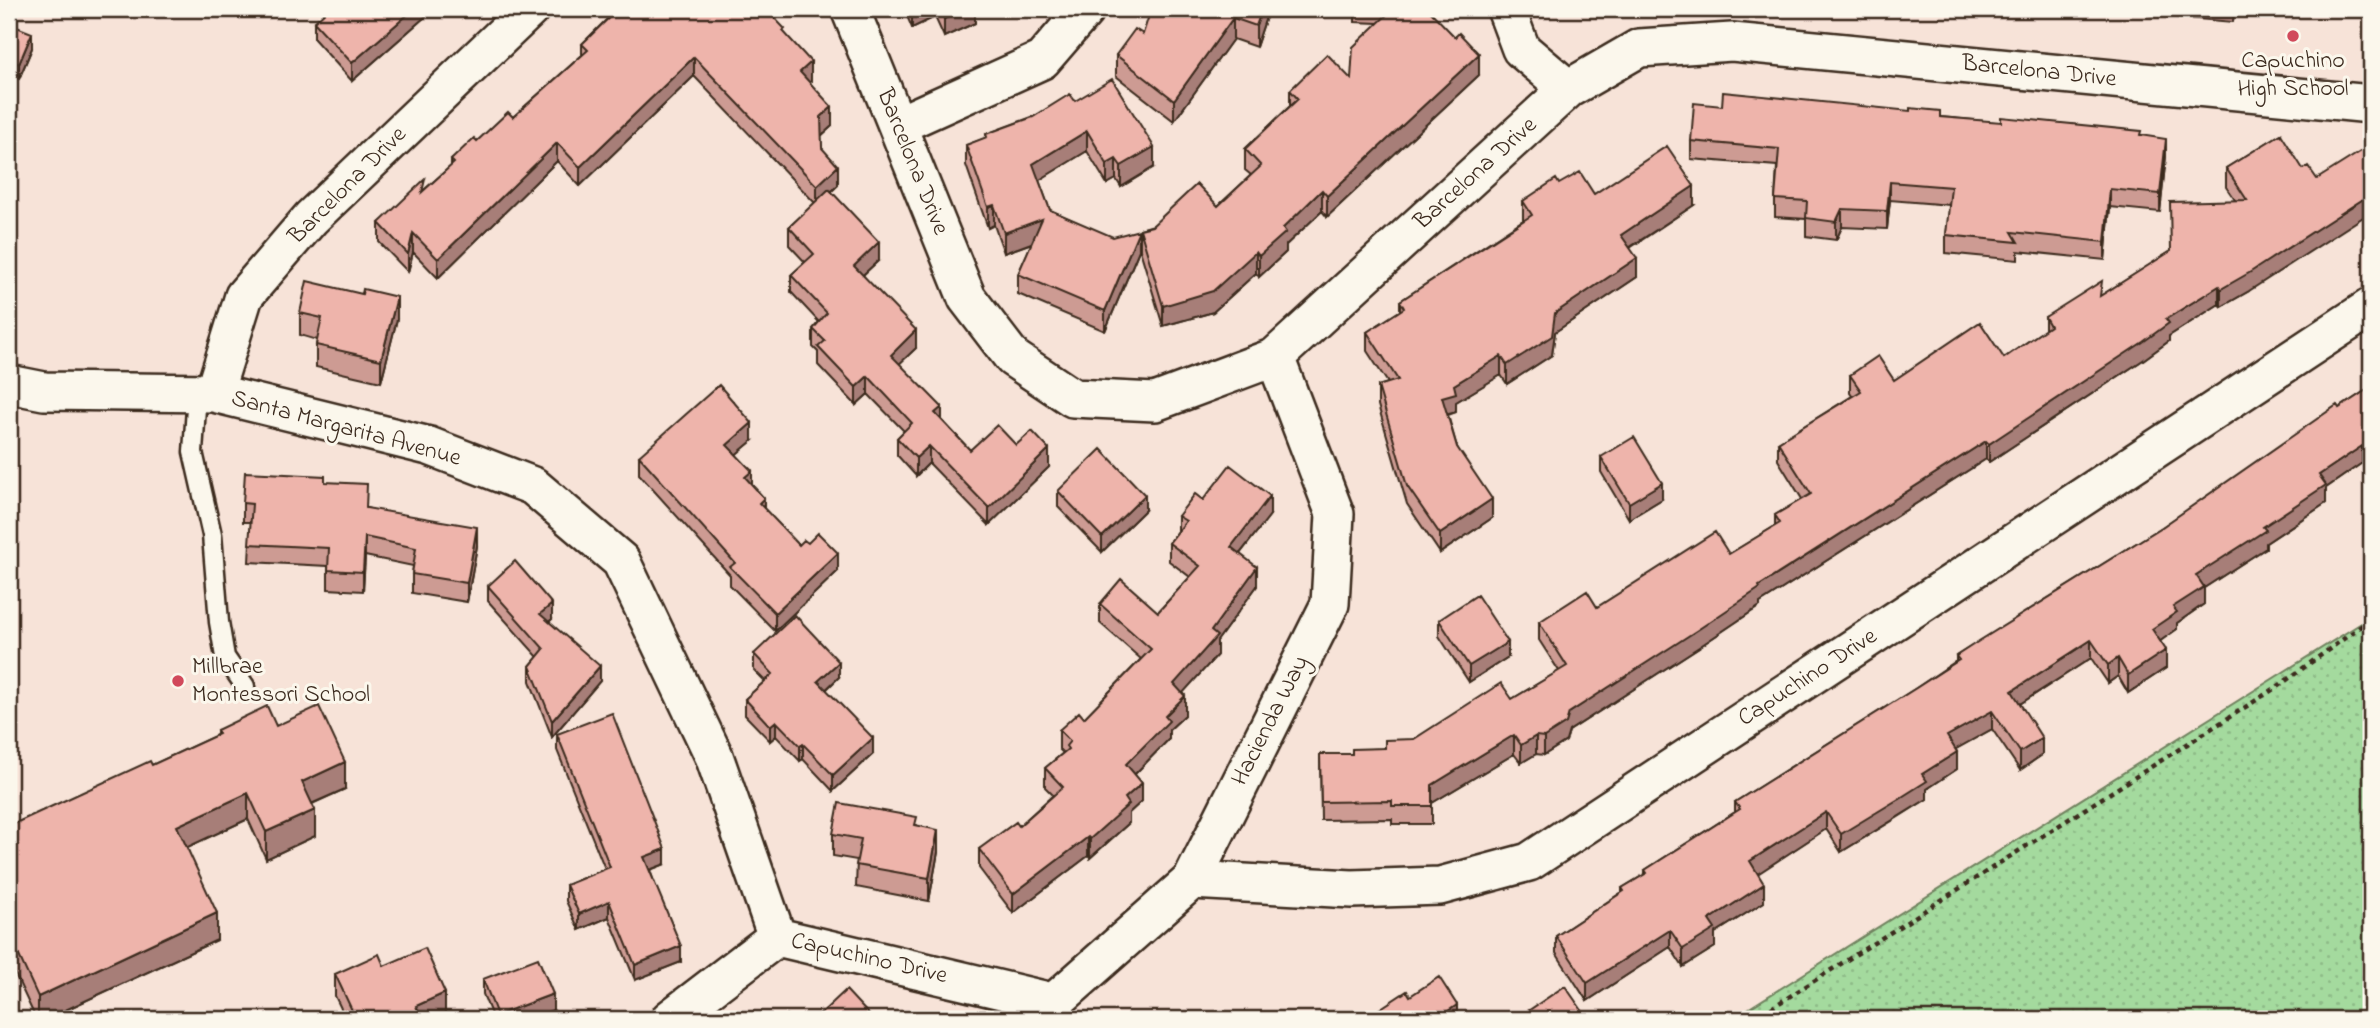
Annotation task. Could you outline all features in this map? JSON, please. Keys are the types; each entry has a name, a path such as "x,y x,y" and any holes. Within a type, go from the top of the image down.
{"street":[{"name":"Barcelona Drive","path":"206,393 244,296 311,218 530,9"},
{"name":"Barcelona Drive","path":"850,9 967,298 1013,358 1073,398 1155,402 1275,357 1568,89 1639,48 1731,42 2371,104"},
{"path":"898,125 1042,60 1086,9"},
{"path":"1506,9 1521,49 1568,89"},
{"name":"Capuchino Drive","path":"1192,880 1352,889 1440,886 1529,862 2371,307"},
{"name":"Hacienda Way","path":"1043,1010 1192,880 1330,604 1335,514 1275,357"},
{"name":"Santa Margarita Avenue","path":"9,384 44,391 206,393 429,446 533,486 621,561 715,756 777,937"},
{"name":"Capuchino Drive","path":"670,1019 777,937 1043,1010"}],"lane":[{"path":"206,393 193,452 212,535 219,622 225,657 246,686"}],"path":[{"path":"1754,1019 2277,687 2371,619"}],"green space":[{"path":"2371,617 2371,1019 1732,1019"}],"building":[{"path":"328,9 414,9 352,63 314,22"},
{"path":"616,9 766,9 811,62 800,72 832,107 821,117 822,148 838,166 817,186 694,57 580,167 557,143 438,259 413,233 408,254 379,223 425,179 422,192 454,163 451,160 474,138 477,141 508,112 513,117 588,50 582,44"},
{"path":"939,9 967,9 944,19"},
{"path":"1151,9 1262,9 1256,26 1233,18 1174,100 1116,55 1135,29 1143,34"},
{"path":"1393,9 1428,9 1455,37 1459,33 1479,54 1327,196 1322,190 1283,228 1286,232 1259,256 1256,252 1213,291 1163,306 1140,229 1152,226 1197,184 1218,206 1261,166 1245,149 1298,99 1290,90 1327,54 1351,79 1353,47"},
{"path":"9,24 32,33 19,64 9,60"},
{"path":"1112,79 1154,147 1121,166 1116,159 1107,164 1087,131 1033,164 1050,210 1113,237 1139,230 1105,311 1018,274 1042,219 1004,233 994,205 988,207 966,145 987,137 986,134 1033,117 1070,94 1075,101"},
{"path":"1723,92 1910,111 1910,108 1940,111 1940,117 2001,122 2001,117 2141,131 2140,135 2166,139 2160,194 2110,189 2105,242 2012,232 2018,242 1946,235 1951,187 1890,182 1887,211 1842,209 1836,222 1806,218 1807,201 1775,199 1779,149 1691,141 1694,103 1722,106"},
{"path":"2281,134 2303,169 2308,166 2317,179 2371,145 2371,194 2249,273 2221,289 2219,286 2166,319 2169,323 2143,342 1989,444 1986,441 1759,586 1760,588 1699,629 1569,713 1566,723 1544,737 1536,736 1521,745 1514,735 1432,785 1432,806 1392,806 1392,801 1321,802 1320,754 1352,754 1352,749 1385,748 1385,740 1414,739 1501,683 1512,699 1567,666 1539,622 1587,591 1597,607 1715,532 1729,554 1780,523 1775,515 1811,494 1778,442 1861,391 1850,375 1878,356 1894,380 1980,322 2004,358 2050,326 2045,317 2102,281 2100,296 2171,251 2170,202 2247,200 2226,168"},
{"path":"1667,146 1694,186 1621,235 1637,258 1555,313 1552,336 1507,365 1501,356 1454,385 1456,393 1442,397 1457,447 1492,499 1440,534 1407,486 1378,386 1398,380 1367,332 1404,308 1400,301 1532,215 1523,201 1556,179 1559,184 1580,172 1594,194"},
{"path":"829,189 879,242 854,266 916,330 891,355 942,407 935,413 970,450 997,425 1016,445 1032,431 1049,449 989,508 929,446 916,458 897,438 912,423 868,376 856,387 818,347 825,341 813,329 827,313 791,275 814,254 789,227"},
{"path":"307,281 362,294 363,289 397,297 381,360 316,345 322,318 300,313"},
{"path":"719,385 752,423 727,445 752,471 745,477 764,498 759,503 799,545 804,540 808,543 818,533 838,553 775,613 730,567 735,563 639,456"},
{"path":"2371,387 2371,456 2362,446 2319,475 2326,485 2263,527 2266,530 2196,575 2204,587 2173,607 2177,612 2152,629 2166,650 2128,675 2118,658 2108,665 2091,640 2012,691 2042,738 2020,752 1992,711 1947,736 1957,752 1922,774 1927,781 1897,800 1841,834 1826,812 1750,861 1764,884 1709,920 1715,929 1683,949 1670,930 1587,983 1556,936 1624,891 1622,888 1647,873 1645,870 1740,809 1735,802 1959,660 1956,656 1979,641 2162,527 2337,405 2339,408"},
{"path":"1634,437 1662,483 1629,503 1601,457"},
{"path":"1101,449 1145,495 1102,537 1058,491"},
{"path":"1230,465 1270,496 1231,547 1257,567 1211,631 1217,636 1174,684 1185,696 1165,716 1169,721 1126,764 1142,783 1125,798 1129,804 1090,839 1088,837 1013,894 979,849 1016,822 1019,826 1063,787 1045,768 1068,749 1066,746 1070,741 1059,730 1079,712 1084,718 1151,649 1100,604 1121,579 1158,612 1200,566 1169,543 1186,521 1178,516 1195,494 1203,500"},
{"path":"245,472 325,476 325,482 367,484 366,508 477,527 467,583 412,574 416,548 365,537 363,572 328,570 329,548 249,544 252,504 243,503"},
{"path":"515,561 552,604 540,614 600,666 552,721 530,666 544,649 488,586"},
{"path":"1477,595 1508,642 1469,666 1439,620"},
{"path":"795,615 839,662 818,681 873,738 833,775 776,721 770,726 745,699 773,674 754,654"},
{"path":"267,706 276,726 319,706 345,762 302,782 315,810 266,832 248,793 177,826 217,913 38,997 9,934 9,826 150,761 152,765 219,734 217,730"},
{"path":"612,713 665,849 644,857 681,946 635,965 609,901 579,914 566,885 610,867 557,734"},
{"path":"839,803 917,817 915,825 938,830 929,878 856,865 861,839 833,834"},
{"path":"425,948 445,993 416,1006 421,1017 415,1019 356,1019 335,974 379,954 384,966"},
{"path":"538,958 553,994 497,1015 483,979"},
{"path":"1439,977 1457,1005 1442,1015 1445,1019 1384,1019 1378,1010 1407,991 1410,996"},
{"path":"1565,986 1588,1019 1530,1019 1525,1013"},
{"path":"846,990 873,1019 815,1019"}],"place":[{"name":"Capuchino High School","path":"2293,36"},
{"name":"Millbrae Montessori School","path":"178,681"}]}
